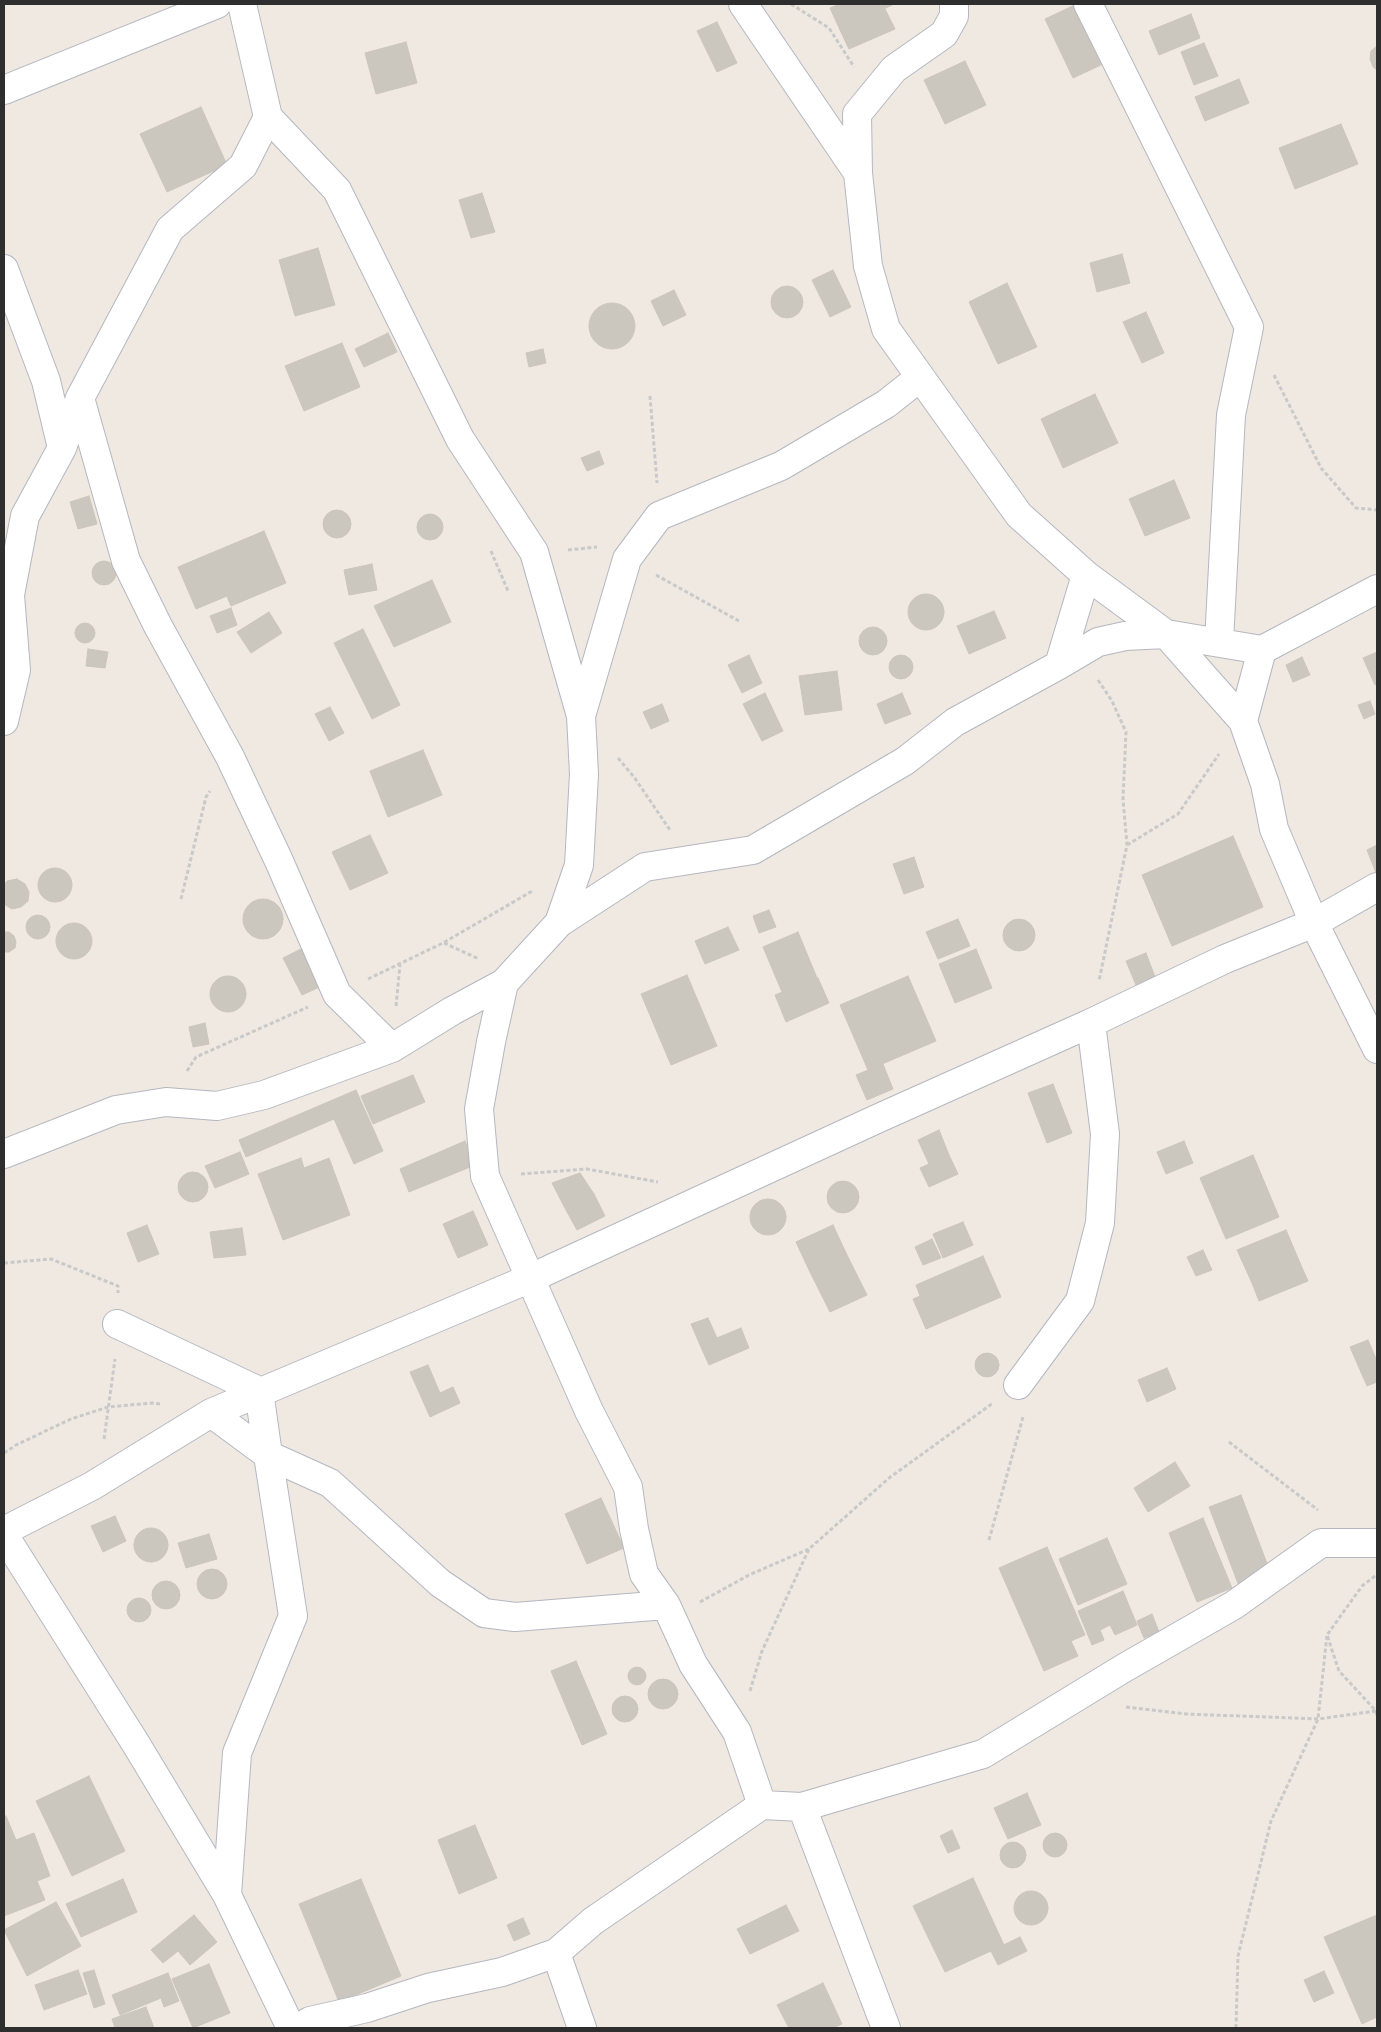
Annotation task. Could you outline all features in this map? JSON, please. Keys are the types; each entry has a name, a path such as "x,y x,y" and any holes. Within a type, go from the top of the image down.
{"street":[{"path":"4,90 217,4"},
{"path":"242,4 268,117 337,190 460,439 534,552 581,716 584,774 580,865 559,923"},
{"path":"743,4 858,173"},
{"path":"954,4 954,16 944,34 894,70 857,114 858,173 868,266 886,329 919,378 1019,514 1086,575 1166,634 1243,721 1265,784 1274,829 1314,923 1377,1049"},
{"path":"1088,4 1249,327 1231,415 1219,642"},
{"path":"4,721 16,670 7,595 25,516 62,448 80,398 170,229 243,166 268,117"},
{"path":"4,269 46,381 62,448"},
{"path":"581,716 626,559 659,516 781,466 886,404 919,378"},
{"path":"80,398 126,561 167,643 230,756 279,861 337,994 392,1048"},
{"path":"1070,659 1086,575"},
{"path":"4,1154 116,1110 166,1102 217,1106 264,1095 392,1048 452,1011 504,983 559,923 645,867 753,850 905,761 955,722 1098,642 1125,636 1166,634 1262,650 1377,588"},
{"path":"1243,721 1262,650"},
{"path":"4,1531 92,1486 211,1413 259,1391 531,1278 870,1122 1091,1024 1225,959 1314,923 1377,887"},
{"path":"504,983 479,1109 485,1176 589,1411 628,1487 634,1529 644,1574 666,1605 693,1664 737,1732 762,1805"},
{"path":"1018,1385 1080,1301 1100,1223 1105,1134 1091,1024"},
{"path":"117,1324 259,1391"},
{"path":"227,1895 238,1753 293,1616 259,1391"},
{"path":"211,1413 268,1455 330,1483 440,1583 484,1613 515,1618 666,1605"},
{"path":"4,1535 136,1744 227,1895 291,2028"},
{"path":"298,2028 310,2021 367,2008 428,1988 502,1972 556,1953 593,1921 762,1805 802,1807 983,1754 1071,1700 1234,1605 1321,1543 1377,1543"},
{"path":"802,1807 886,2028"},
{"path":"556,1953 582,2028"}],"path":[{"path":"791,4 829,28 855,69 857,114"},
{"path":"1272,371 1321,468 1356,508 1377,510"},
{"path":"650,396 659,516"},
{"path":"597,547 626,559 739,621"},
{"path":"1070,659 1112,701 1126,732 1123,799 1127,845 1091,1024"},
{"path":"1127,845 1178,814 1243,721"},
{"path":"181,899 206,797 230,756"},
{"path":"616,756 634,777 690,859"},
{"path":"485,1176 587,1169 660,1183"},
{"path":"666,1605 701,1602 749,1575 810,1549 889,1478 1018,1385 1023,1418 989,1540"},
{"path":"4,1453 16,1445 71,1419 108,1406 162,1404"},
{"path":"1229,1442 1327,1517 1321,1543"},
{"path":"737,1732 762,1651 810,1549"},
{"path":"1236,2028 1238,1956 1271,1821 1318,1719 1327,1635 1362,1586 1377,1575"},
{"path":"1327,1635 1339,1671 1377,1713"},
{"path":"1071,1700 1187,1714 1318,1719 1377,1713"}],"building":[{"path":"840,4 894,4 840,30 830,8"},
{"path":"1077,4 1105,63 1073,78 1045,19"},
{"path":"885,9 895,29 849,49 840,30"},
{"path":"1191,14 1200,38 1159,55 1149,31"},
{"path":"717,22 737,63 717,72 697,31"},
{"path":"406,42 417,83 376,94 365,53"},
{"path":"1204,43 1218,76 1194,85 1181,52"},
{"path":"1377,46 1377,70 1373,67 1370,59 1371,51"},
{"path":"965,61 986,105 945,124 924,80"},
{"path":"1239,79 1249,103 1205,121 1195,97"},
{"path":"201,107 227,165 167,192 140,134"},
{"path":"1341,124 1358,164 1295,189 1279,148"},
{"path":"482,193 495,232 471,238 459,200"},
{"path":"318,248 335,305 295,316 279,260"},
{"path":"1122,254 1130,283 1097,292 1090,263"},
{"path":"833,270 851,307 830,317 812,280"},
{"path":"1007,283 1037,347 998,364 969,302"},
{"path":"787,286 793,287 798,291 802,296 802,308 798,313 793,317 787,318 781,317 776,313 772,308 771,302 772,296 776,291 781,287"},
{"path":"674,290 686,315 663,326 651,301"},
{"path":"607,303 617,303 631,313 635,326 631,339 625,345 617,349 607,349 593,339 589,331 589,321 599,307"},
{"path":"1146,312 1164,353 1142,363 1123,322"},
{"path":"388,333 397,352 364,367 355,349"},
{"path":"342,343 360,387 304,411 285,366"},
{"path":"543,349 546,363 529,367 526,353"},
{"path":"1095,394 1118,443 1063,468 1041,419"},
{"path":"599,451 604,464 587,471 581,458"},
{"path":"1174,480 1190,518 1145,536 1129,499"},
{"path":"89,496 97,524 78,529 70,502"},
{"path":"337,510 347,514 351,524 347,534 337,538 327,534 323,524 327,514"},
{"path":"430,514 439,518 443,527 439,536 430,540 421,536 417,527 421,518"},
{"path":"264,531 286,583 231,606 209,554"},
{"path":"209,554 227,596 196,609 178,567"},
{"path":"104,561 109,562 115,568 115,578 109,584 104,585 99,584 93,578 92,573 93,568 99,562"},
{"path":"372,564 377,590 349,595 344,570"},
{"path":"432,580 451,622 394,647 374,606"},
{"path":"926,594 933,595 939,599 943,605 943,619 939,625 933,629 926,630 919,629 913,625 909,619 908,612 909,605 913,599 919,595"},
{"path":"231,608 237,625 217,633 210,616"},
{"path":"994,611 1006,638 969,654 957,626"},
{"path":"269,612 282,633 251,653 237,632"},
{"path":"81,623 89,623 95,629 95,637 89,643 81,643 75,637 75,629"},
{"path":"873,627 883,631 887,641 883,651 873,655 863,651 859,641 863,631"},
{"path":"363,629 400,705 372,719 334,643"},
{"path":"88,649 108,652 105,668 86,666"},
{"path":"1377,652 1377,684 1375,685 1363,658"},
{"path":"749,655 762,683 742,693 728,665"},
{"path":"901,655 906,656 912,662 912,672 906,678 901,679 896,678 890,672 889,667 890,662 896,656"},
{"path":"1302,657 1310,675 1293,682 1286,665"},
{"path":"837,671 842,710 805,715 799,676"},
{"path":"765,693 783,731 762,741 743,704"},
{"path":"902,693 911,714 885,724 877,704"},
{"path":"1370,701 1375,714 1364,719 1358,705"},
{"path":"662,704 669,721 651,729 643,712"},
{"path":"330,707 344,733 329,741 315,714"},
{"path":"423,750 442,795 388,817 370,771"},
{"path":"370,835 388,873 350,890 332,852"},
{"path":"1233,836 1263,907 1172,946 1142,875"},
{"path":"1377,845 1377,872 1376,873 1367,850"},
{"path":"914,857 924,887 904,894 893,864"},
{"path":"55,868 62,869 67,873 71,878 71,892 67,897 62,901 55,902 48,901 43,897 39,892 38,885 39,878 43,873 48,869"},
{"path":"17,879 25,884 29,892 28,901 21,907 12,909 4,904 4,885 7,881"},
{"path":"263,899 277,905 283,919 277,933 263,939 249,933 243,919 249,905"},
{"path":"769,910 776,927 759,933 753,916"},
{"path":"38,915 47,918 50,927 47,936 38,939 29,936 26,927 29,918"},
{"path":"958,919 970,946 938,959 926,932"},
{"path":"1019,919 1025,920 1030,924 1034,929 1034,941 1030,946 1025,950 1019,951 1013,950 1008,946 1004,941 1003,935 1004,929 1008,924 1013,920"},
{"path":"74,923 87,928 92,941 87,954 74,959 61,954 56,941 61,928"},
{"path":"728,927 739,950 705,964 695,941"},
{"path":"4,932 9,932 14,936 16,942 15,948 9,952 4,952"},
{"path":"798,932 817,978 782,992 763,947"},
{"path":"305,947 324,985 302,995 283,958"},
{"path":"976,949 992,988 955,1003 939,964"},
{"path":"1146,953 1155,977 1136,985 1126,961"},
{"path":"687,975 717,1046 671,1065 641,994"},
{"path":"228,976 235,977 241,981 245,987 245,1001 241,1007 235,1011 228,1012 221,1011 215,1007 211,1001 210,994 211,987 215,981 221,977"},
{"path":"908,976 936,1041 868,1070 840,1005"},
{"path":"818,978 829,1003 786,1022 775,995"},
{"path":"205,1023 209,1044 193,1047 189,1027"},
{"path":"883,1064 893,1089 867,1100 856,1075"},
{"path":"413,1075 425,1102 373,1124 361,1096"},
{"path":"1053,1084 1072,1133 1047,1143 1028,1093"},
{"path":"356,1090 383,1151 354,1164 334,1119 246,1157 239,1140"},
{"path":"939,1130 949,1155 929,1164 918,1140"},
{"path":"465,1141 475,1165 409,1192 400,1169"},
{"path":"1184,1141 1193,1163 1166,1174 1157,1152"},
{"path":"240,1152 249,1174 215,1188 205,1166"},
{"path":"949,1155 958,1174 929,1187 920,1168"},
{"path":"1253,1155 1279,1217 1226,1239 1200,1178"},
{"path":"301,1158 304,1168 329,1158 350,1215 283,1240 258,1174"},
{"path":"193,1172 204,1176 208,1187 204,1198 193,1202 182,1198 178,1187 182,1176"},
{"path":"580,1173 594,1194 566,1210 552,1183"},
{"path":"843,1181 849,1182 854,1186 858,1191 858,1203 854,1208 849,1212 843,1213 837,1212 832,1208 828,1203 827,1197 828,1191 832,1186 837,1182"},
{"path":"594,1194 605,1216 577,1230 566,1210"},
{"path":"768,1199 775,1200 781,1204 785,1210 785,1224 781,1230 775,1234 768,1235 761,1234 755,1230 751,1224 750,1217 751,1210 755,1204 761,1200"},
{"path":"473,1211 488,1245 458,1258 443,1224"},
{"path":"963,1222 973,1245 943,1258 933,1234"},
{"path":"147,1225 159,1254 138,1262 127,1233"},
{"path":"833,1225 846,1253 809,1270 796,1242"},
{"path":"242,1228 246,1255 214,1258 210,1232"},
{"path":"1286,1230 1300,1263 1252,1283 1237,1250"},
{"path":"932,1239 941,1258 923,1265 915,1247"},
{"path":"1203,1250 1212,1270 1196,1276 1187,1257"},
{"path":"846,1253 867,1295 830,1312 809,1270"},
{"path":"983,1256 1001,1297 926,1329 913,1299 920,1296 916,1285"},
{"path":"1300,1263 1308,1281 1259,1301 1252,1283"},
{"path":"708,1318 717,1338 700,1345 691,1324"},
{"path":"741,1328 749,1348 709,1365 700,1345"},
{"path":"1368,1340 1377,1361 1377,1382 1367,1386 1350,1347"},
{"path":"987,1353 992,1354 998,1360 998,1370 992,1376 987,1377 982,1376 976,1370 975,1365 976,1360 982,1354"},
{"path":"428,1365 440,1393 453,1387 460,1403 430,1417 410,1372"},
{"path":"1167,1368 1176,1389 1147,1402 1138,1380"},
{"path":"1175,1462 1190,1486 1148,1512 1134,1488"},
{"path":"1241,1495 1271,1574 1239,1586 1209,1507"},
{"path":"601,1498 624,1548 587,1564 565,1514"},
{"path":"115,1516 126,1541 103,1552 91,1526"},
{"path":"1203,1518 1232,1588 1197,1602 1169,1533"},
{"path":"151,1528 158,1529 163,1533 167,1538 167,1552 163,1557 158,1561 151,1562 144,1561 139,1557 135,1552 134,1545 135,1538 139,1533 144,1529"},
{"path":"209,1534 217,1559 186,1568 178,1543"},
{"path":"1107,1538 1127,1584 1078,1605 1059,1559"},
{"path":"1047,1547 1085,1635 1071,1641 1078,1656 1044,1671 999,1568"},
{"path":"212,1569 218,1570 226,1578 226,1590 218,1598 212,1599 206,1598 198,1590 197,1584 198,1578 206,1570"},
{"path":"166,1581 176,1585 180,1595 176,1605 166,1609 156,1605 152,1595 156,1585"},
{"path":"1123,1591 1137,1625 1115,1635 1110,1625 1100,1630 1104,1640 1092,1645 1078,1611"},
{"path":"139,1598 148,1601 151,1610 148,1619 139,1622 130,1619 127,1610 130,1601"},
{"path":"1152,1614 1159,1632 1144,1638 1137,1621"},
{"path":"576,1661 607,1734 582,1745 551,1671"},
{"path":"637,1667 643,1670 646,1676 643,1682 637,1685 631,1682 628,1676 631,1670"},
{"path":"663,1679 674,1683 678,1694 674,1705 663,1709 652,1705 648,1694 652,1683"},
{"path":"625,1696 634,1700 638,1709 634,1718 625,1722 616,1718 612,1709 616,1700"},
{"path":"89,1776 125,1851 72,1876 36,1801"},
{"path":"1027,1793 1041,1825 1008,1839 994,1808"},
{"path":"6,1816 16,1840 34,1833 50,1876 37,1881 45,1900 4,1916 4,1817"},
{"path":"475,1825 497,1878 459,1894 438,1840"},
{"path":"952,1830 960,1848 948,1853 940,1836"},
{"path":"1055,1833 1064,1836 1067,1845 1064,1854 1055,1857 1046,1854 1043,1845 1046,1836"},
{"path":"1013,1842 1022,1846 1026,1855 1022,1864 1013,1868 1004,1864 1000,1855 1004,1846"},
{"path":"973,1878 1004,1945 945,1972 913,1906"},
{"path":"123,1879 137,1912 81,1937 66,1904"},
{"path":"361,1879 401,1976 339,2002 299,1904"},
{"path":"1031,1891 1038,1892 1043,1896 1047,1901 1047,1915 1043,1920 1038,1924 1031,1925 1024,1924 1019,1920 1015,1915 1014,1908 1015,1901 1019,1896 1024,1892"},
{"path":"56,1902 81,1946 27,1976 4,1930"},
{"path":"786,1905 799,1931 750,1954 737,1929"},
{"path":"194,1915 217,1942 190,1965 178,1951 163,1963 151,1950"},
{"path":"1377,1915 1377,2017 1362,2024 1324,1937"},
{"path":"523,1918 530,1934 514,1941 507,1925"},
{"path":"1020,1937 1027,1951 998,1965 991,1951"},
{"path":"209,1964 230,2013 193,2028 172,1979"},
{"path":"78,1970 87,1994 44,2010 35,1985"},
{"path":"94,1970 105,2004 94,2008 83,1973"},
{"path":"1324,1971 1334,1993 1314,2002 1304,1980"},
{"path":"168,1973 179,2001 164,2007 161,1998 120,2015 112,1995"},
{"path":"823,1983 842,2024 833,2028 789,2028 777,2005"},
{"path":"146,2007 154,2028 115,2028 112,2019"}]}
